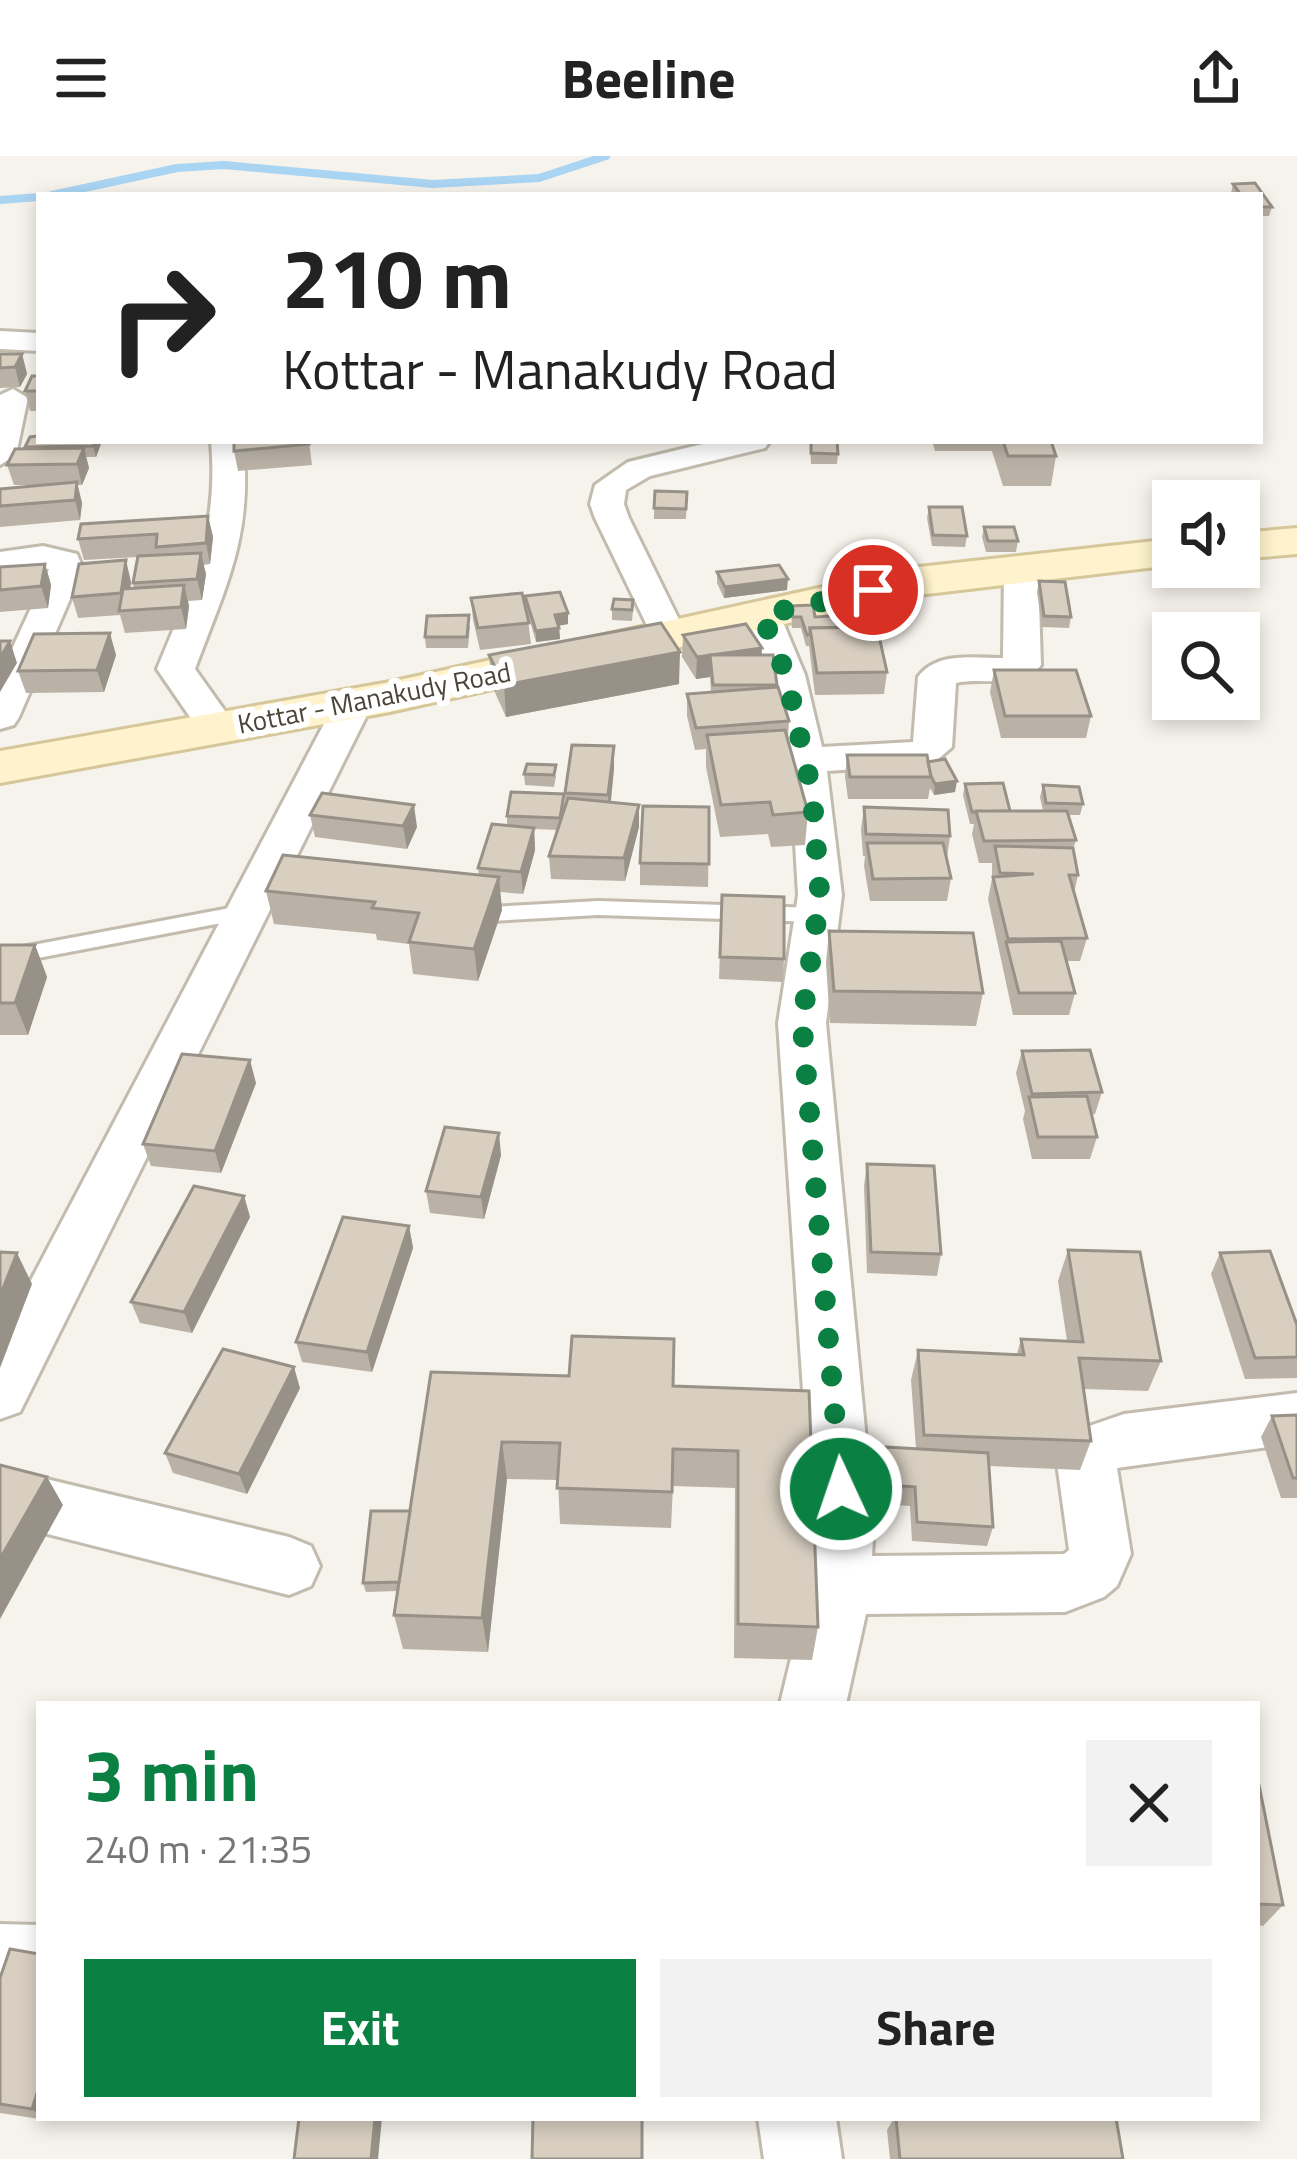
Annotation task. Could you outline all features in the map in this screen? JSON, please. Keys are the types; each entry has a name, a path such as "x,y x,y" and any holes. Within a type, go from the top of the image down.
{"main road":[{"path":"1260,545 1297,542"},
{"name":"Kottar - Manakudy Road","path":"0,767 354,703 910,582 1152,554"}],"street":[{"path":"0,340 36,342"},
{"path":"0,455 14,398"},
{"path":"218,728 176,669 220,556 232,494 226,444"},
{"path":"669,636 612,518 607,504 610,485 639,469 742,444"},
{"path":"0,562 53,556 65,560 66,568 0,717"},
{"path":"805,760 922,753 932,747 938,677 954,669 1008,670 1022,665 1021,568"},
{"path":"762,615 786,675 805,760 820,896 802,1022 843,1523 839,1585 814,1701"},
{"path":"0,1394 269,887 354,703"},
{"path":"839,1585 1065,1583 1083,1578 1096,1567 1100,1555 1087,1463 1093,1450 1124,1440 1297,1418"},
{"path":"0,1495 289,1566"},
{"path":"0,1961 36,1962"},
{"path":"797,2121 803,2159"}],"lane":[{"path":"17,955 269,887"},
{"path":"442,910 463,915 598,908 817,915"}],"building":[{"path":"1255,183 1261,192 1239,192 1233,184"},
{"path":"0,354 22,354 15,367 0,368"},
{"path":"32,376 36,376 36,391 25,391"},
{"path":"36,436 36,444 94,444 25,447 30,437"},
{"path":"234,444 309,444 234,451"},
{"path":"811,444 837,444 838,454 811,453"},
{"path":"1004,444 1052,444 1056,456 1008,456"},
{"path":"84,448 77,464 7,465 15,449"},
{"path":"77,482 75,500 0,506 0,489"},
{"path":"655,491 687,492 686,509 654,508"},
{"path":"929,507 962,507 967,536 933,535"},
{"path":"208,516 206,543 156,547 157,534 78,539 81,524"},
{"path":"984,527 1014,527 1018,541 988,541"},
{"path":"201,553 197,579 133,583 138,556"},
{"path":"126,560 121,593 72,597 79,564"},
{"path":"45,564 41,586 0,590 0,567"},
{"path":"779,565 788,579 725,587 717,572"},
{"path":"1039,581 1065,582 1071,617 1044,616"},
{"path":"184,585 181,607 119,611 123,589"},
{"path":"560,592 568,613 555,615 559,628 536,631 525,596"},
{"path":"522,593 529,623 478,628 471,598"},
{"path":"614,599 633,600 632,610 612,609"},
{"path":"813,605 815,617 863,614 868,627 810,628 807,635 791,606"},
{"path":"469,615 467,637 425,637 427,616"},
{"path":"661,623 680,652 504,685 489,655"},
{"path":"746,624 762,648 697,657 683,635"},
{"path":"877,627 887,672 817,673 810,628"},
{"path":"110,633 97,670 18,671 34,634"},
{"path":"710,655 773,655 777,685 713,685"},
{"path":"994,670 1076,670 1091,716 1005,716"},
{"path":"778,687 789,721 696,728 687,694"},
{"path":"785,730 808,812 773,815 770,802 721,805 707,735"},
{"path":"572,745 614,746 608,795 565,793"},
{"path":"847,755 927,755 931,777 850,777"},
{"path":"945,759 957,781 935,784 928,762"},
{"path":"527,764 556,765 554,775 524,774"},
{"path":"1003,783 1010,811 972,812 965,784"},
{"path":"1043,785 1079,787 1083,804 1046,803"},
{"path":"511,792 564,794 560,818 507,816"},
{"path":"322,793 414,805 403,826 310,815"},
{"path":"568,798 639,805 624,858 549,856"},
{"path":"643,806 709,807 709,864 640,863"},
{"path":"864,807 948,810 950,836 866,834"},
{"path":"976,811 1067,811 1076,840 984,841"},
{"path":"492,824 534,828 521,872 478,868"},
{"path":"867,843 943,843 951,878 873,879"},
{"path":"995,846 1073,848 1078,875 1069,875 1087,938 1008,939 993,877 1034,874 1000,873"},
{"path":"283,855 499,877 474,949 409,942 419,913 372,908 375,902 266,891"},
{"path":"722,895 784,897 784,959 720,957"},
{"path":"829,931 973,933 983,993 834,991"},
{"path":"1061,941 1075,993 1019,993 1006,942"},
{"path":"0,945 35,945 15,1003 0,1003"},
{"path":"1090,1050 1102,1092 1032,1094 1022,1051"},
{"path":"182,1054 250,1060 215,1151 143,1144"},
{"path":"1087,1096 1097,1137 1038,1137 1029,1097"},
{"path":"445,1127 499,1133 481,1197 426,1191"},
{"path":"867,1164 934,1166 941,1254 871,1252"},
{"path":"194,1186 244,1196 184,1312 131,1302"},
{"path":"343,1217 409,1226 367,1352 296,1342"},
{"path":"1068,1250 1140,1252 1161,1361 1079,1358 1091,1441 924,1435 918,1350 1024,1355 1021,1339 1083,1342"},
{"path":"1270,1251 1297,1325 1297,1357 1255,1358 1220,1253"},
{"path":"0,1252 17,1253 0,1296"},
{"path":"572,1336 674,1339 673,1386 809,1391 818,1627 738,1624 738,1451 673,1449 672,1492 557,1488 560,1443 502,1442 482,1618 394,1615 431,1372 569,1376"},
{"path":"223,1349 294,1367 239,1474 165,1453"},
{"path":"1297,1415 1297,1478 1293,1478 1272,1416"},
{"path":"886,1447 988,1453 993,1527 917,1522 915,1487 887,1485"},
{"path":"0,1465 47,1477 0,1559"},
{"path":"371,1511 410,1511 399,1582 363,1583"},
{"path":"1260,1790 1283,1905 1260,1904"},
{"path":"10,1949 36,1953 36,2096 32,2109 0,2104 0,1978"},
{"path":"299,2121 375,2121 371,2159 294,2159"},
{"path":"533,2121 642,2121 642,2159 532,2159"},
{"path":"896,2121 1117,2121 1123,2159 900,2159"}],"waterway":[{"path":"66,192 177,168 224,165 433,184 539,178 606,156"},
{"path":"0,200 36,197"}],"route":[{"path":"841,1489 802,1022 820,896 812,792 786,675 762,615 873,590"}]}
